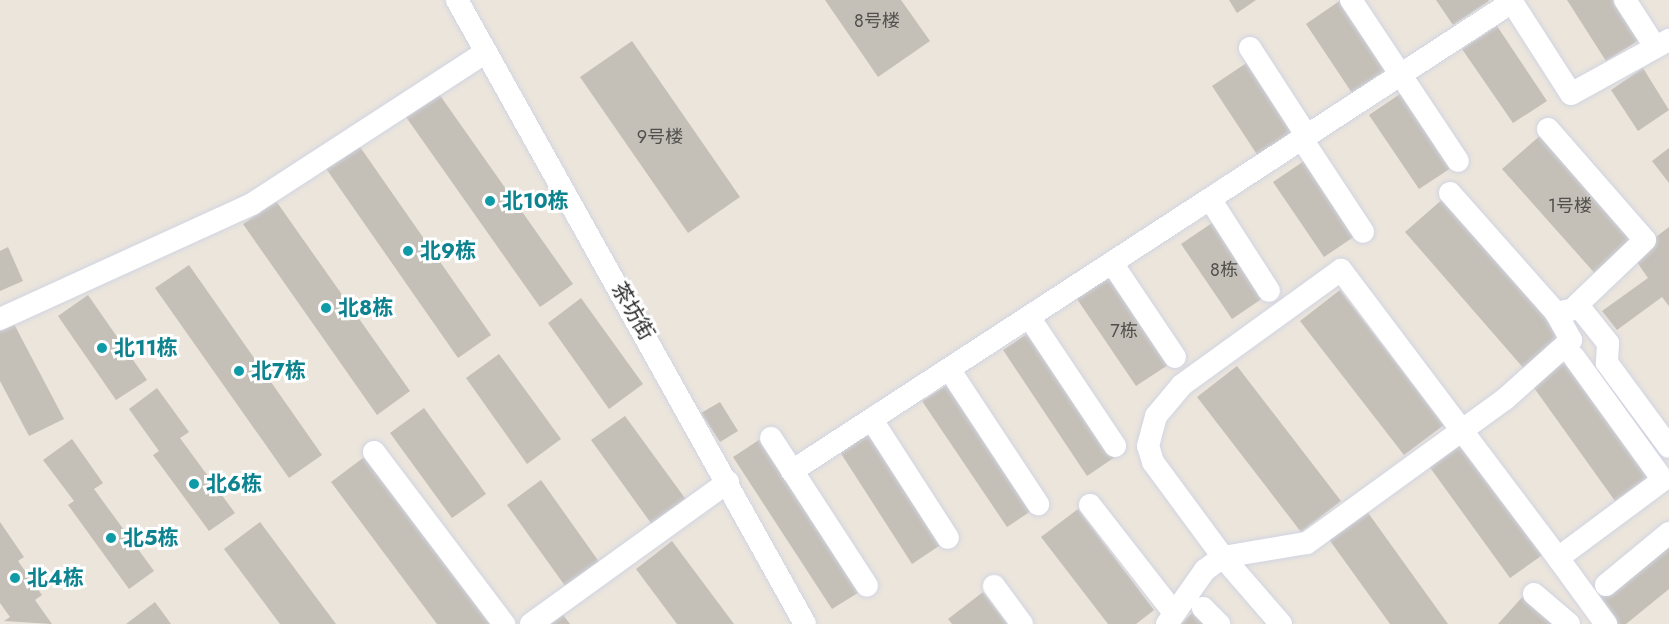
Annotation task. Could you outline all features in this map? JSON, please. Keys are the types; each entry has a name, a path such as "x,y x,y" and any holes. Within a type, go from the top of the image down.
{"street":[{"name":"茶坊街","path":"457,0 728,482 805,624"},
{"path":"1351,0 1458,161"},
{"path":"792,471 1401,75 1506,3 1571,94 1662,43 1625,0"},
{"path":"1250,48 1363,232"},
{"path":"0,319 252,204 486,52"},
{"path":"1548,129 1645,240 1566,310"},
{"path":"1450,193 1566,310 1608,343 1607,363 1669,447"},
{"path":"1210,199 1269,291"},
{"path":"1112,263 1175,357"},
{"path":"1270,616 1153,462 1148,446 1156,416 1182,385 1341,270 1465,429 1606,624"},
{"path":"1090,505 1170,619 1205,570 1223,557 1307,543 1465,429 1571,340 1566,310"},
{"path":"1029,318 1115,446"},
{"path":"1558,558 1663,480 1574,357"},
{"path":"949,369 1038,504"},
{"path":"872,420 948,538"},
{"path":"771,438 867,586"},
{"path":"374,452 504,624"},
{"path":"531,624 728,482"},
{"path":"1606,585 1669,533"},
{"path":"994,586 1022,624"},
{"path":"1534,594 1569,624"},
{"path":"1203,608 1219,624"}],"building":[{"path":"825,0 901,0 930,41 878,77"},
{"path":"1229,0 1256,0 1237,13"},
{"path":"1341,0 1388,69 1352,93 1306,24"},
{"path":"1436,0 1488,0 1489,1 1453,25"},
{"path":"1567,0 1615,0 1641,39 1606,61"},
{"path":"1497,26 1547,101 1513,123 1462,49"},
{"path":"632,41 740,197 688,233 580,77"},
{"path":"1248,62 1295,131 1258,156 1212,86"},
{"path":"1643,68 1669,110 1638,131 1611,90"},
{"path":"1403,92 1454,166 1419,189 1369,115"},
{"name":"北10栋","path":"439,94 573,284 540,307 406,117"},
{"path":"1542,134 1638,242 1599,278 1502,169"},
{"name":"北9栋","path":"358,144 491,335 458,358 325,167"},
{"path":"1669,148 1669,183 1652,161"},
{"path":"1307,159 1358,234 1324,257 1273,182"},
{"path":"1444,198 1565,336 1526,371 1405,232"},
{"name":"北8栋","path":"276,201 410,391 377,415 243,224"},
{"path":"1215,221 1266,296 1232,319 1181,244"},
{"path":"1669,227 1669,306 1662,297 1617,330 1602,311 1648,278 1632,255"},
{"path":"8,247 23,281 0,291 0,251"},
{"name":"北7栋","path":"189,265 322,455 289,478 155,288"},
{"path":"1111,275 1171,363 1136,386 1077,299"},
{"path":"1340,290 1444,425 1404,455 1300,321"},
{"name":"北11栋","path":"88,295 147,380 116,400 58,316"},
{"path":"581,298 643,384 609,409 548,323"},
{"path":"14,324 64,419 29,436 0,381 0,331"},
{"path":"1030,332 1115,457 1087,476 1003,350"},
{"path":"499,354 561,439 527,464 466,378"},
{"path":"1570,358 1653,474 1615,501 1532,385"},
{"path":"1237,366 1341,501 1301,532 1197,397"},
{"path":"950,383 1034,509 1007,527 922,401"},
{"name":"北6栋","path":"157,388 189,432 180,438 235,513 209,531 153,455 159,451 129,409"},
{"path":"720,402 738,431 720,442 701,413"},
{"path":"424,408 486,494 452,518 390,433"},
{"path":"625,416 687,501 653,526 591,440"},
{"path":"870,433 942,544 912,564 840,452"},
{"path":"1464,435 1548,551 1510,578 1426,462"},
{"path":"762,438 861,591 832,609 733,457"},
{"name":"北5栋","path":"72,439 103,483 94,489 154,571 129,589 68,505 74,501 43,460"},
{"path":"367,455 493,624 437,624 331,482"},
{"path":"541,480 602,566 568,590 507,505"},
{"path":"1078,509 1154,610 1136,624 1108,624 1041,537"},
{"path":"1366,510 1448,624 1390,624 1328,538"},
{"name":"北4栋","path":"0,522 24,557 18,561 42,595 35,600 52,624 4,621 10,617 0,603"},
{"path":"260,522 336,624 280,624 224,549"},
{"path":"672,541 734,624 677,624 636,569"},
{"path":"1669,541 1669,589 1626,624 1612,624 1594,602"},
{"path":"983,592 1007,624 952,624 948,619"},
{"path":"1525,594 1558,624 1498,624"},
{"path":"155,602 171,624 126,624"},
{"path":"1195,610 1209,624 1181,624"},
{"path":"563,615 570,624 551,624"}],"place":[{"name":"北10栋","path":"490,201"},
{"name":"北9栋","path":"408,251"},
{"name":"北8栋","path":"326,308"},
{"name":"北11栋","path":"102,348"},
{"name":"北7栋","path":"239,371"},
{"name":"北6栋","path":"194,484"},
{"name":"北5栋","path":"111,538"},
{"name":"北4栋","path":"15,578"}]}
